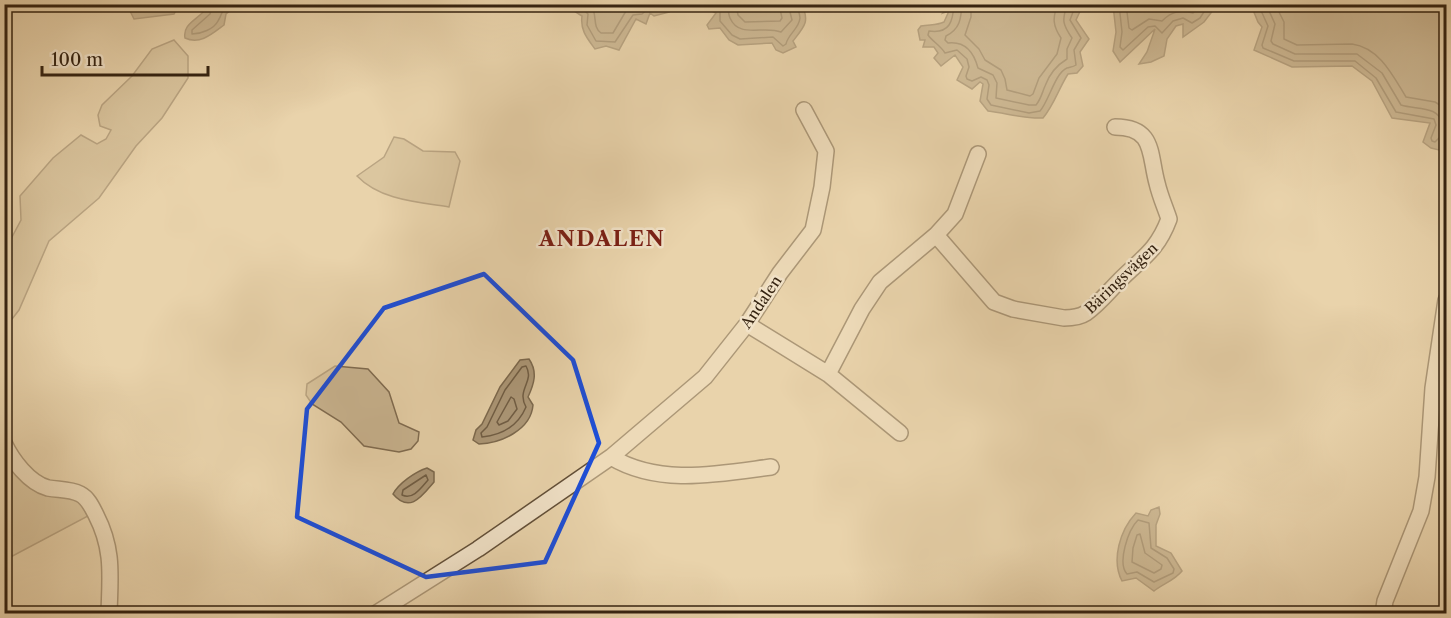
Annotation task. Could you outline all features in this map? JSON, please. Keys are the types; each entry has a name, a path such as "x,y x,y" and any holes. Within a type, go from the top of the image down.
{"street":[{"name":"Andalen","path":"375,614 478,549 611,457 705,377 747,324 780,273 813,230 822,187 826,151 804,110"},
{"name":"Bäringsvägen","path":"936,235 994,302 1004,307 1064,318 1085,315 1121,278 1146,257 1163,236 1169,219 1157,183 1150,145 1143,134 1132,128 1115,127"},
{"path":"828,374 862,309 880,282 936,235 955,214 978,154"},
{"path":"1383,614 1385,601 1421,511 1427,477 1432,399 1442,358 1446,300"},
{"path":"747,324 828,374 900,433"},
{"path":"4,443 21,467 39,484 78,493 94,510 105,532 110,555 109,614"},
{"path":"611,457 638,470 674,475 709,475 771,467"}],"highlighted area":[{"path":"484,274 573,360 599,443 545,562 426,577 297,517 307,409 384,308"}],"shaded area":[{"path":"174,40 188,56 188,78 162,118 136,146 99,198 49,241 19,310 5,328 5,263 12,237 21,220 20,196 53,158 81,135 97,144 106,139 111,130 100,126 98,115 102,105 132,76 152,49"},
{"path":"394,137 404,139 423,151 455,152 460,161 449,207 388,195 366,184 357,176 384,157"},
{"path":"335,366 368,369 389,392 399,423 419,432 418,441 411,449 399,452 364,446 341,422 312,404 306,395 307,384"},
{"path":"4,455 78,499 88,516 5,560"}],"water":[{"path":"135,4 179,5 174,14 134,19 129,9"},
{"path":"1113,4 1217,5 1204,22 1183,37 1183,24 1176,26 1167,39 1164,56 1139,64 1147,52 1155,29 1120,62 1113,51 1116,32"},
{"path":"208,5 237,5 226,14 224,25 210,35 196,40 185,38 186,28"},
{"path":"571,5 679,5 669,12 654,16 650,13 646,24 636,19 619,50 606,46 595,49 583,30 582,16 574,11"},
{"path":"700,5 802,5 806,20 793,41 796,47 783,53 776,50 772,43 738,45 729,40 720,28 709,29 707,25 716,13"},
{"path":"950,5 1083,5 1076,20 1089,39 1080,52 1083,66 1077,73 1068,74 1043,118 988,111 980,101 983,84 980,82 972,89 957,80 963,67 955,55 941,66 934,58 938,53 934,47 923,47 925,40 920,40 918,30 921,26 944,22 949,11 943,13"},
{"path":"1251,5 1446,5 1446,136 1439,150 1423,142 1430,123 1392,118 1372,81 1352,66 1292,67 1254,50 1262,27"},
{"path":"529,359 534,378 528,397 533,405 527,422 514,434 479,444 473,440 476,430 482,424 500,387 520,360"},
{"path":"427,468 434,472 434,482 415,501 405,503 393,494 408,478"},
{"path":"1159,507 1156,546 1171,553 1182,571 1154,591 1136,578 1122,581 1117,555 1122,536 1136,513 1148,516 1151,510"}],"district":[{"name":"ANDALEN","path":"602,238"}]}
